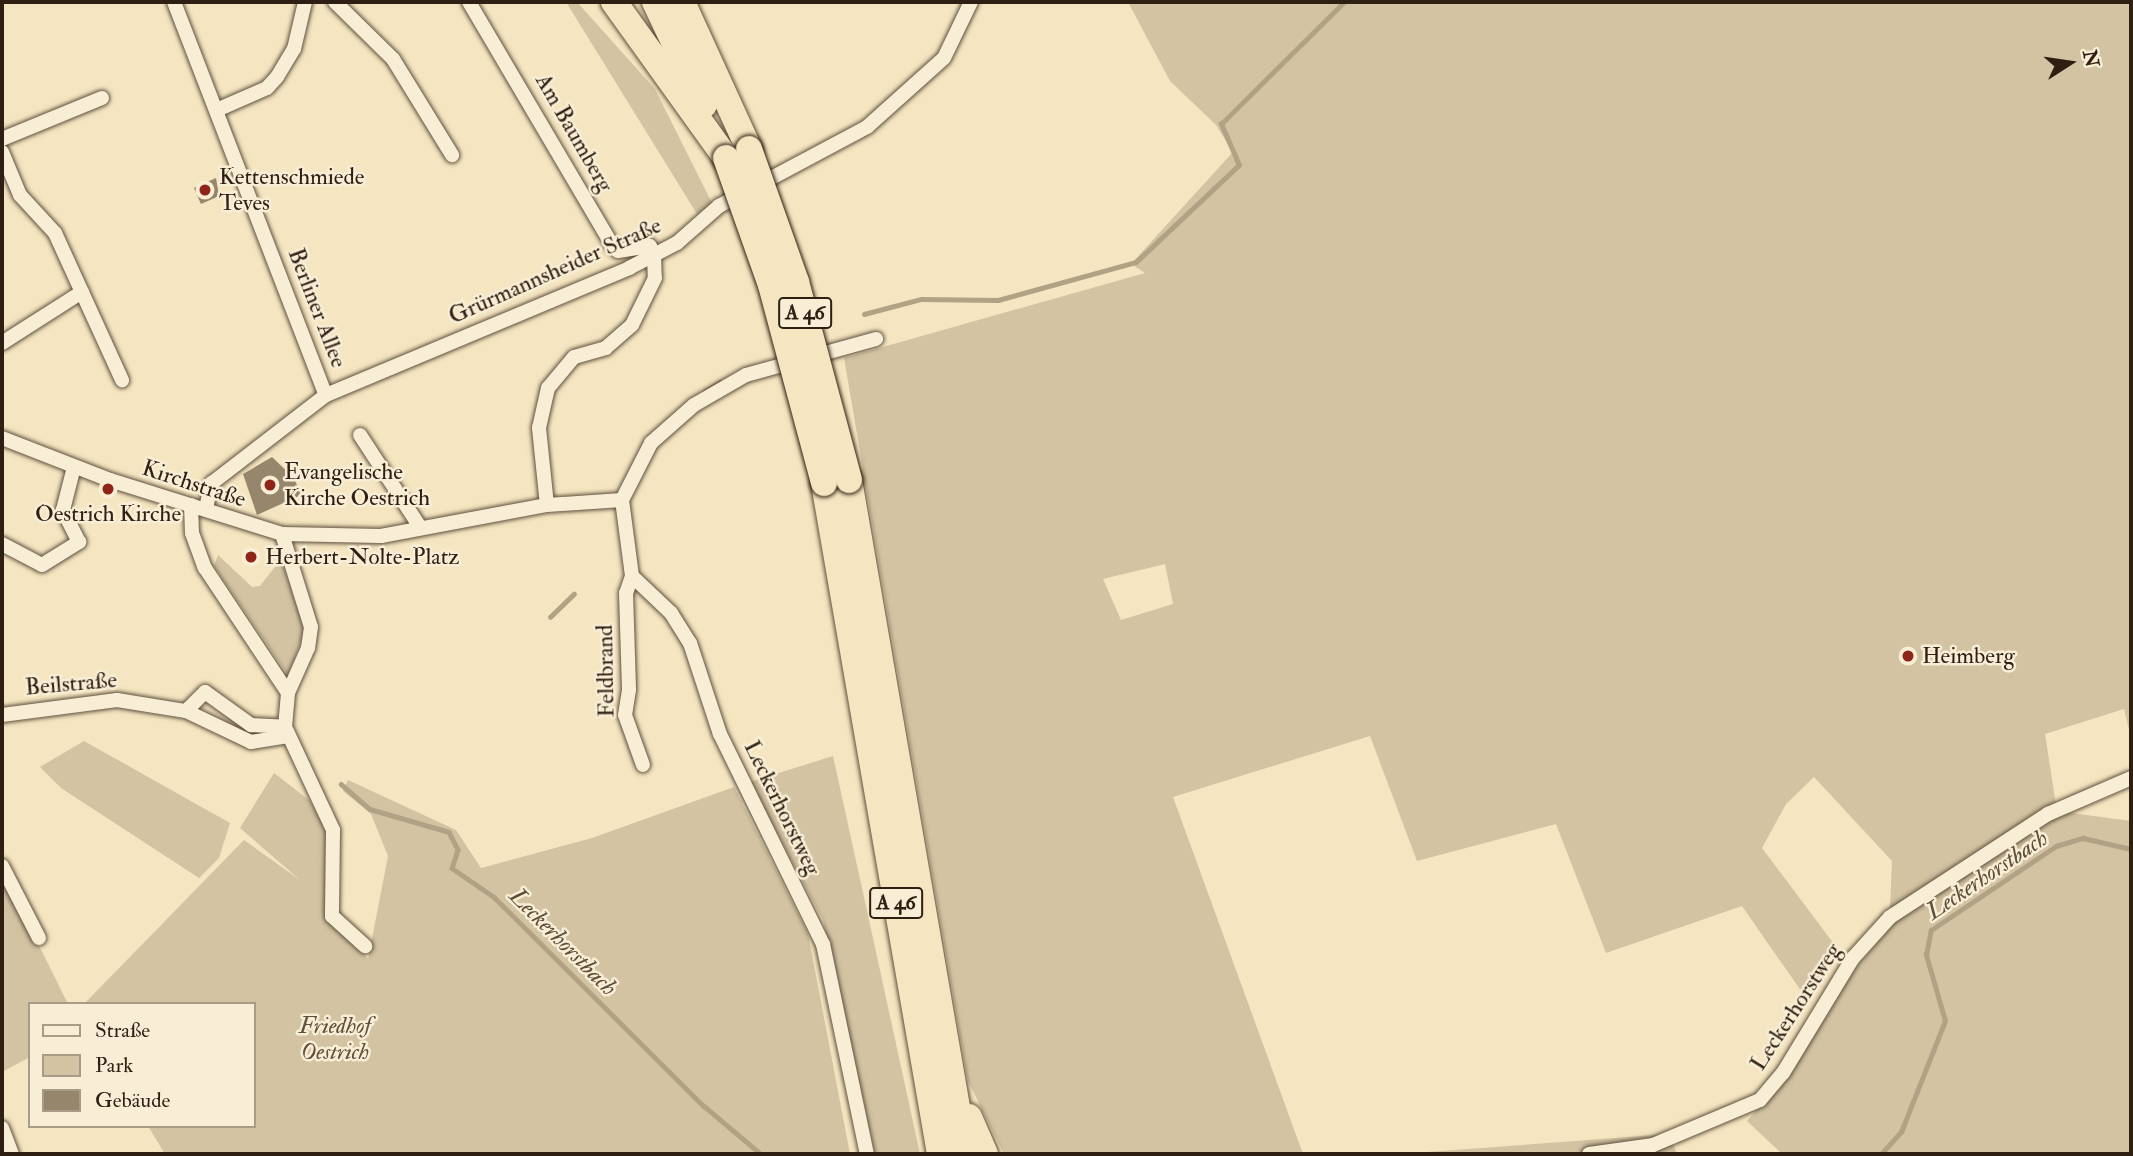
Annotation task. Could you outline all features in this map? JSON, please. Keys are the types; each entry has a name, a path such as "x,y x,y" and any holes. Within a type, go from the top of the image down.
{"highway":[{"path":"614,2 737,154"},
{"name":"A 46","path":"654,2 737,154 796,282 965,1154"},
{"name":"A 46","path":"681,2 737,154"},
{"name":"A 46","path":"836,482 940,1154"},
{"path":"941,1028 985,1154"}],"street":[{"name":"Berliner Allee","path":"174,2 219,109 326,395"},
{"path":"219,109 277,77 293,49 305,2"},
{"path":"335,2 393,59 452,155"},
{"name":"Am Baumberg","path":"469,2 612,245 618,251 650,246 654,255"},
{"name":"Grürmannsheider Straße","path":"206,508 212,483 326,395 654,255 719,206 825,153 878,119 944,58 971,2"},
{"path":"2,139 102,98"},
{"path":"2,152 20,195 55,233 122,380"},
{"path":"547,505 539,428 548,388 574,357 606,348 632,326 655,278 654,255"},
{"path":"2,343 82,292"},
{"path":"632,576 622,500 652,443 694,405 746,375 876,340"},
{"path":"360,435 420,527"},
{"name":"Kirchstraße","path":"2,438 74,467 282,534 381,536 547,505 622,500"},
{"path":"2,544 42,565 79,542 63,510 74,467"},
{"path":"191,505 192,533 205,568 288,693"},
{"path":"282,534 311,627 308,648 288,693 288,735 333,830 332,916 365,946"},
{"name":"Feldbrand","path":"632,576 626,593 629,690 625,715 643,765"},
{"name":"Leckerhorstweg","path":"632,576 671,613 690,643 720,734 817,928 867,1154"},
{"path":"186,711 205,692 251,725 288,735"},
{"name":"Beilstraße","path":"2,715 36,707 117,700 186,711 243,740 259,743 288,735"},
{"name":"Leckerhorstweg","path":"1589,1154 1654,1145 1759,1100 1783,1073 1853,958 1890,917 2048,814 2131,778"},
{"path":"2,866 39,938"},
{"path":"2,1128 12,1154"}],"green space":[{"path":"566,2 577,2 655,89 712,203 697,214"},
{"path":"1128,2 2131,2 2131,738 2124,709 2045,734 2056,805 1890,909 1892,861 1814,777 1786,804 1762,848 1837,948 1806,998 1742,906 1606,953 1556,824 1417,861 1370,736 1173,797 1303,1154 1004,1154 968,1081 844,358 1145,273 1131,264 1233,152 1216,125 1170,81","holes":["1165,564 1173,604 1121,620 1103,579"]},
{"path":"218,555 252,587 260,586 281,559 305,631 288,675 214,566"},
{"path":"84,741 230,823 219,858 199,878 61,788 40,767"},
{"path":"833,756 920,1154 875,1154 823,920 750,782"},
{"name":"Friedhof Oestrich","path":"274,773 309,800 329,834 326,903 368,959 388,856 371,814 343,791 348,780 456,830 481,868 592,838 734,787 808,934 850,1154 165,1154 149,1128 256,1128 256,1002 86,1002 244,840 300,880 240,828"},
{"path":"2064,812 2131,821 2131,1154 1782,1154 1747,1121 1795,1067 1853,971 1896,920"},
{"path":"2,871 67,1002 28,1002 28,1058 2,1072"},
{"path":"1669,1134 1677,1154 1400,1154"}],"building":[{"name":"Kettenschmiede Teves","path":"216,178 219,196 201,204 194,188"},
{"name":"Evangelische Kirche Oestrich","path":"272,457 294,478 301,495 257,515 243,474"}],"waterway":[{"path":"864,314 921,299 998,300 1136,262 1239,165 1221,124 1344,2"},
{"path":"704,392 720,382"},
{"path":"550,617 574,594"},
{"name":"Leckerhorstbach","path":"341,784 370,809 449,832 458,850 452,868 494,897 704,1106 761,1154"},
{"name":"Leckerhorstbach","path":"1881,1154 1901,1132 1945,1021 1926,955 1931,930 2056,846 2083,838 2131,849"}],"place":[{"name":"Kettenschmiede Teves","path":"205,190"},
{"name":"Evangelische Kirche Oestrich","path":"270,485"},
{"name":"Oestrich Kirche","path":"108,489"},
{"name":"Herbert-Nolte-Platz","path":"251,557"},
{"name":"Heimberg","path":"1908,656"}]}
